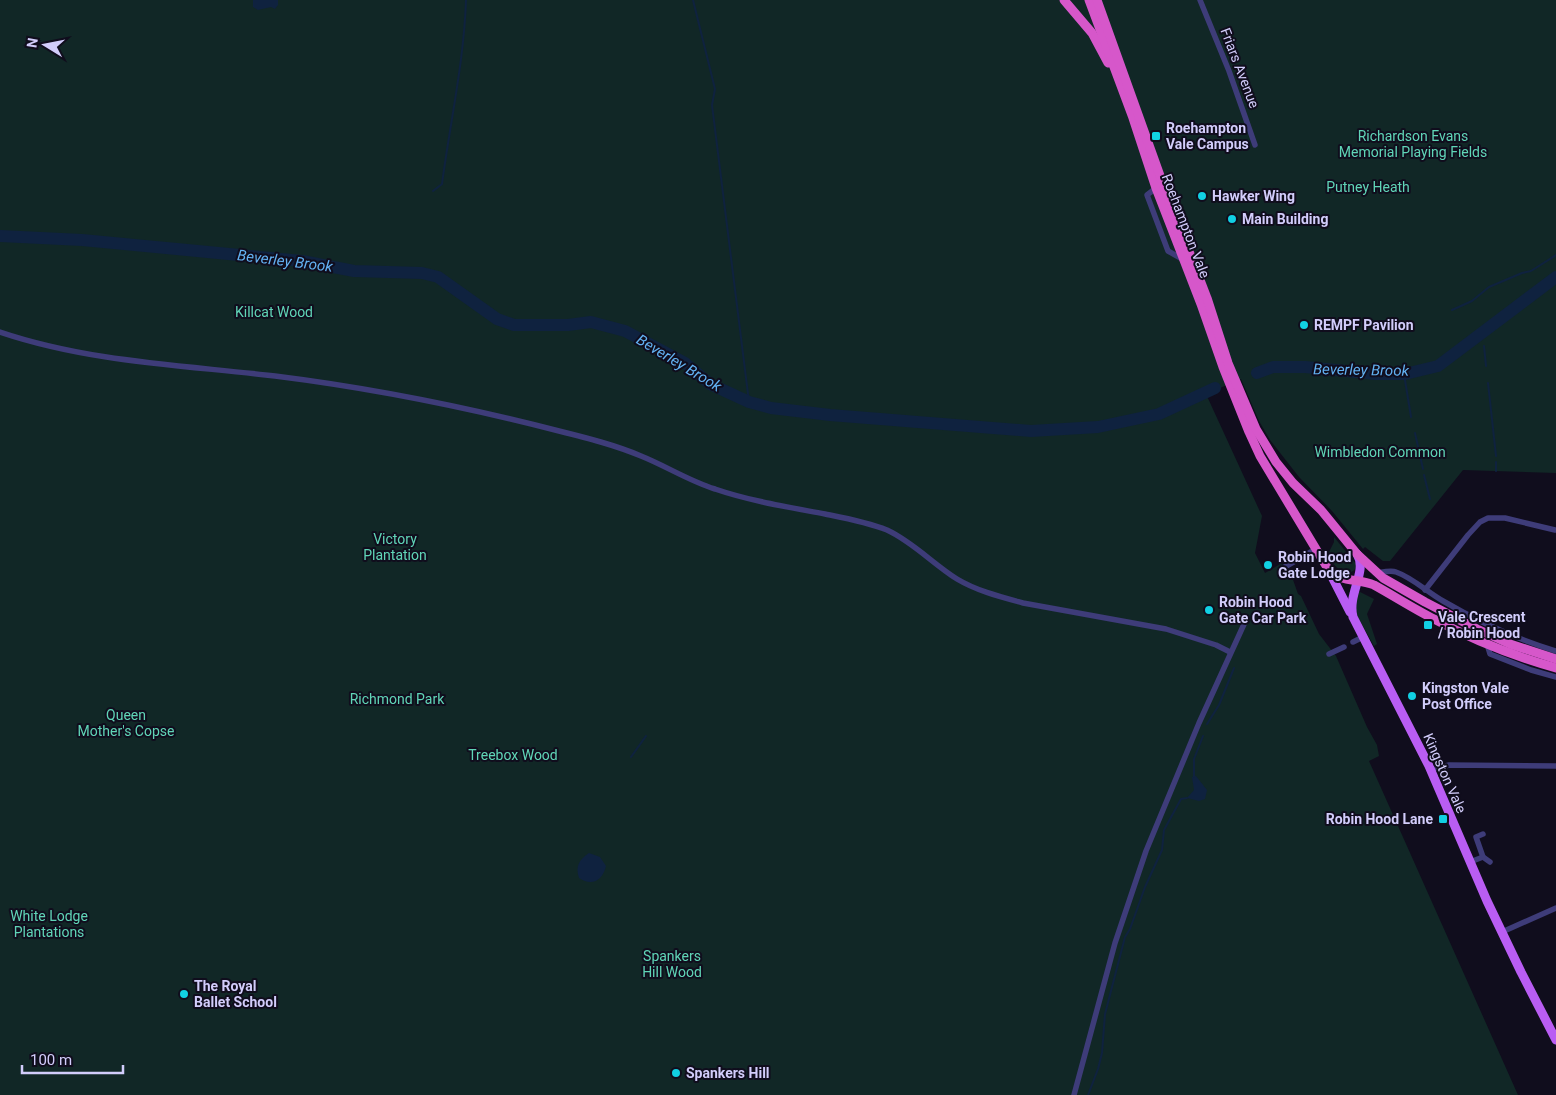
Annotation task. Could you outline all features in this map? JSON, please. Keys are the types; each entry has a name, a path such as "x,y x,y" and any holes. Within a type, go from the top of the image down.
{"highway":[{"path":"1064,0 1092,33 1129,106"},
{"name":"Roehampton Vale","path":"1089,0 1129,106 1156,188 1223,367 1252,431"},
{"name":"Roehampton Vale","path":"1097,0 1163,184 1207,298 1252,431"},
{"path":"1252,431 1256,448 1328,569 1340,578 1374,585 1434,619 1486,644 1556,668"},
{"path":"1252,431 1281,468 1321,510 1357,554 1377,573 1425,602 1477,629 1510,644 1556,659"}],"main road":[{"path":"1352,617 1352,598 1361,566 1357,554"},
{"name":"Kingston Vale","path":"1328,569 1430,770 1502,932 1556,1040"}],"street":[{"name":"Friars Avenue","path":"1200,0 1229,71 1255,145"},
{"path":"0,332 41,345 115,359 283,378 418,399 560,431 642,456 712,489 845,518 887,530 958,579 978,589 1023,603 1166,629 1216,645 1230,652"},
{"path":"1425,590 1468,535 1480,522 1488,518 1505,518 1556,530"},
{"path":"1284,568 1316,549"},
{"path":"1377,573 1395,572 1464,614 1500,631 1556,651"},
{"path":"1074,1095 1096,1009 1125,911 1146,851 1244,622"},
{"path":"1353,642 1363,637"},
{"path":"1486,644 1490,654 1531,670 1556,677"},
{"path":"1329,654 1344,646"},
{"path":"1430,770 1449,765 1556,766"},
{"path":"1482,834 1476,837 1483,857 1490,862"},
{"path":"1470,862 1483,857"},
{"path":"1502,932 1555,911"}],"green space":[{"name":"Richmond Park","path":"0,0 1556,0 1556,473 1463,470 1390,561 1383,561 1365,547 1363,549 1332,511 1299,477 1270,440 1259,421 1241,379 1206,394 1262,516 1255,553 1265,573 1282,563 1287,576 1291,574 1298,594 1301,596 1319,634 1336,656 1367,727 1377,745 1379,756 1369,761 1518,1095 0,1095"},
{"path":"1334,537 1356,564 1356,568 1352,572 1348,573 1340,570 1327,556 1334,542"},
{"path":"1358,591 1374,599 1367,614 1377,644 1374,646 1355,612"}],"water":[{"path":"253,0 278,0 278,5 275,9 271,7 258,10 253,7"},
{"path":"1196,776 1207,790 1205,799 1199,801 1187,798 1194,790 1192,777"},
{"path":"589,853 600,857 606,866 600,878 592,882 579,878 577,870 583,858"}],"waterway":[{"path":"433,191 442,184 460,69 466,0"},
{"path":"693,0 715,89 712,105 749,402"},
{"name":"Beverley Brook","path":"0,236 82,240 302,261 354,271 422,273 438,277 497,319 514,325 568,325 591,322 625,331 685,363 710,384 749,402 771,408 830,415 1031,431 1098,427 1159,414 1215,388"},
{"path":"1452,310 1472,301 1489,287 1531,271 1556,255"},
{"name":"Beverley Brook","path":"1257,373 1273,367 1305,367 1376,374 1405,374 1438,366 1556,277"},
{"path":"1484,346 1486,366"},
{"path":"1404,374 1411,417"},
{"path":"1488,383 1496,456"},
{"path":"1415,433 1423,469"},
{"path":"1496,462 1496,471"},
{"path":"1424,475 1430,499"},
{"path":"1207,724 1219,705 1234,668"},
{"path":"631,757 646,736"},
{"path":"1194,777 1194,759 1203,736"},
{"path":"1088,1095 1102,1053 1105,1014 1125,937 1162,850 1164,830 1181,799 1187,798"}],"place":[{"name":"Roehampton Vale Campus","path":"1156,136"},
{"name":"Hawker Wing","path":"1202,196"},
{"name":"Main Building","path":"1232,219"},
{"name":"REMPF Pavilion","path":"1304,325"},
{"name":"Robin Hood Gate Lodge","path":"1268,565"},
{"name":"Robin Hood Gate Car Park","path":"1209,610"},
{"name":"Vale Crescent / Robin Hood","path":"1428,625"},
{"name":"Kingston Vale Post Office","path":"1412,696"},
{"name":"Robin Hood Lane","path":"1443,819"},
{"name":"The Royal Ballet School","path":"184,994"},
{"name":"Spankers Hill","path":"676,1073"}],"park label":[{"name":"Richardson Evans Memorial Playing Fields","path":"1413,144"},
{"name":"Putney Heath","path":"1368,187"},
{"name":"Killcat Wood","path":"274,312"},
{"name":"Wimbledon Common","path":"1380,452"},
{"name":"Victory Plantation","path":"395,548"},
{"name":"Queen Mother's Copse","path":"126,724"},
{"name":"Treebox Wood","path":"513,755"},
{"name":"White Lodge Plantations","path":"49,924"},
{"name":"Spankers Hill Wood","path":"672,964"}]}
